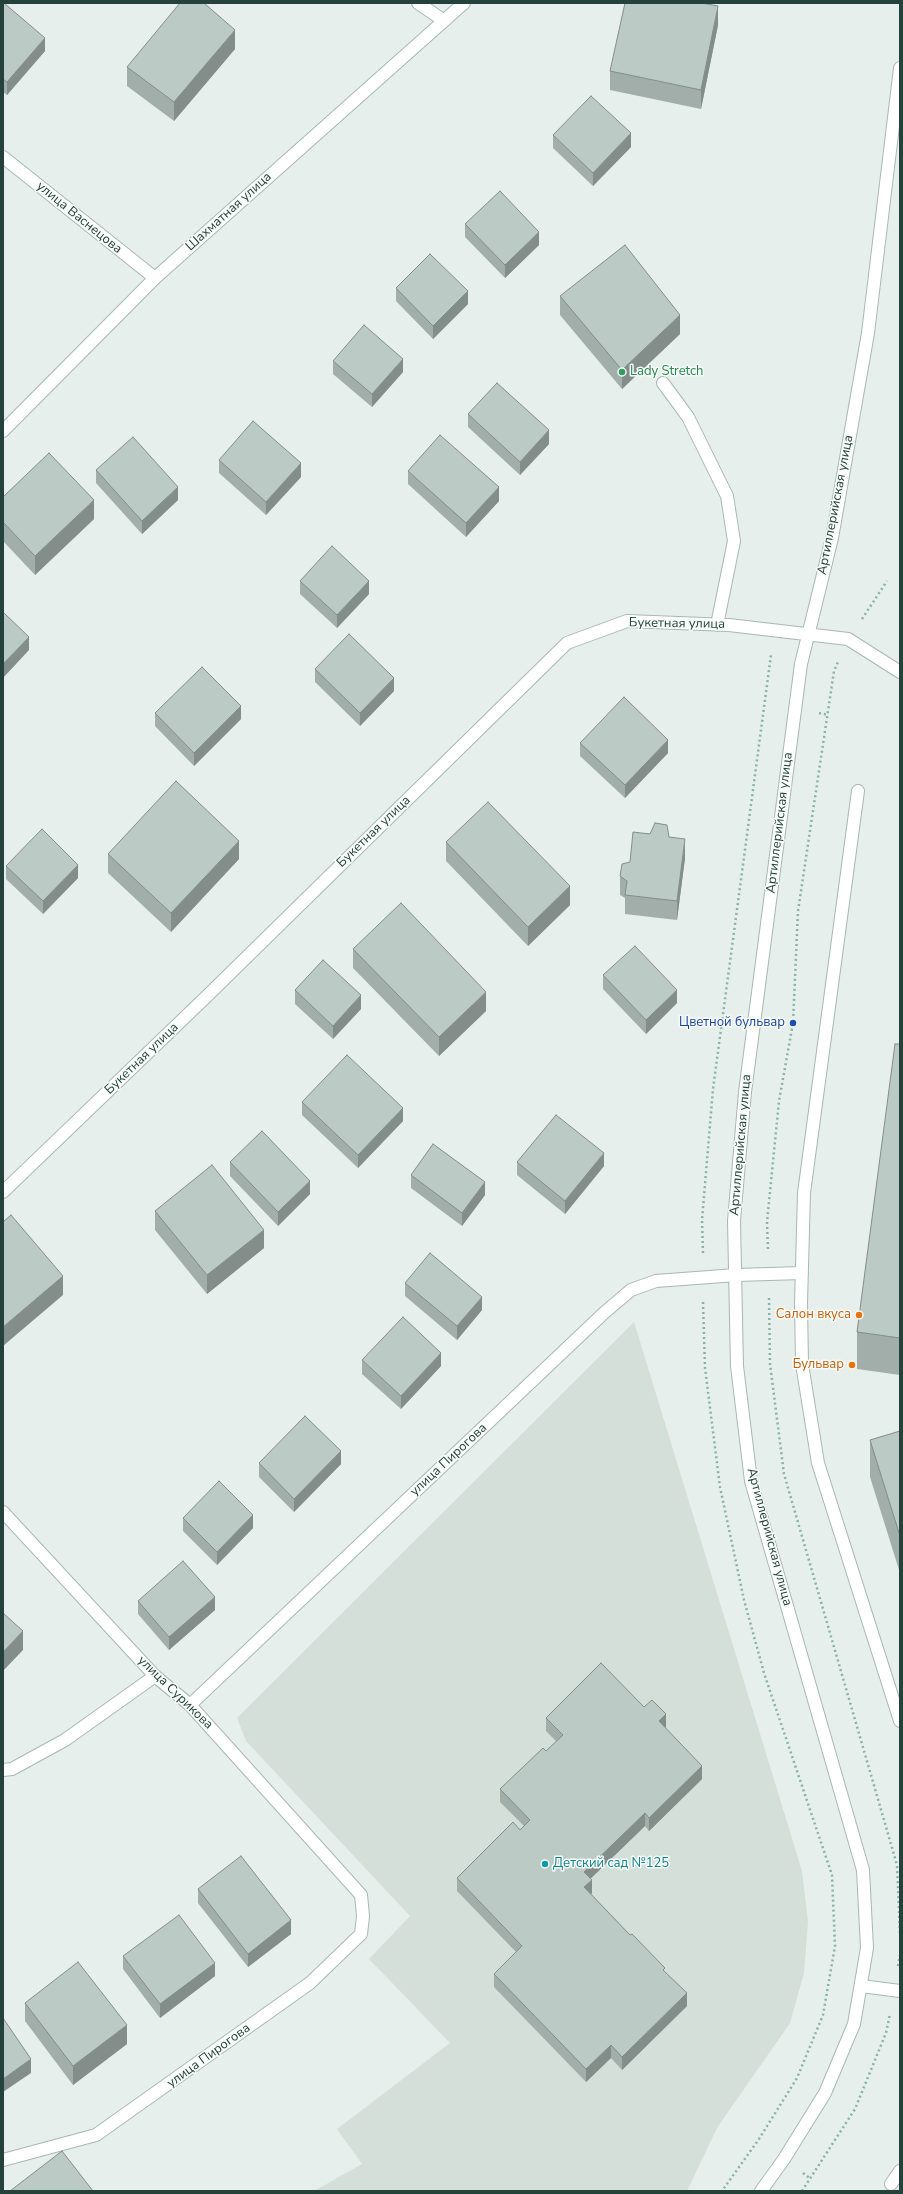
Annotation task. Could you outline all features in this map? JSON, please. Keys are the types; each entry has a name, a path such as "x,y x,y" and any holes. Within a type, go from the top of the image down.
{"street":[{"path":"418,3 442,20"},
{"name":"Шахматная улица","path":"3,431 155,278 442,20 464,3"},
{"name":"Артиллерийская улица","path":"761,2191 784,2159 825,2093 854,2024 868,1948 863,1870 751,1481 737,1366 734,1221 745,1092 800,672 832,538 868,333 900,68"},
{"name":"улица Васнецова","path":"3,157 155,278"},
{"path":"663,383 688,417 727,496 734,541 717,624"},
{"name":"Букетная улица","path":"3,1192 217,986 567,643 627,621 717,624 809,634 848,640 900,672"},
{"path":"858,791 804,1193 802,1364 818,1463 900,1721"},
{"name":"улица Пирогова","path":"190,1705 605,1312 631,1290 656,1281 736,1275 802,1273"},
{"name":"улица Сурикова","path":"3,1512 155,1676 190,1705 360,1895"},
{"path":"3,1770 12,1769 65,1740 155,1676"},
{"name":"улица Пирогова","path":"3,2160 96,2135 310,1983 361,1934 363,1916 360,1895"},
{"path":"861,1986 897,1990"},
{"path":"891,2184 900,2171"}],"path":[{"path":"802,2191 855,2109 886,2033 897,1990 900,1955"}],"shaded area":[{"path":"634,1322 802,1871 808,1922 804,1973 790,2023 717,2128 687,2191 314,2191 362,2164 337,2129 450,2043 369,1959 410,1916 246,1741 237,1718"}],"building":[{"path":"3,3 45,38 7,82 3,79"},
{"path":"180,3 204,3 235,30 174,102 127,67"},
{"path":"625,3 702,3 718,6 701,90 610,71"},
{"path":"591,96 631,133 593,173 553,135"},
{"path":"500,191 539,232 505,265 465,224"},
{"path":"625,245 680,315 622,370 560,296"},
{"path":"430,254 468,291 433,326 396,288"},
{"path":"364,325 403,359 372,394 333,361"},
{"path":"497,383 549,430 520,462 468,414"},
{"path":"253,421 301,463 266,502 219,460"},
{"path":"440,435 499,487 466,523 408,471"},
{"path":"133,437 178,487 142,521 96,470"},
{"path":"49,453 94,500 35,556 3,522 3,497"},
{"path":"332,546 369,581 337,615 300,581"},
{"path":"3,612 29,637 3,664"},
{"path":"349,634 394,678 360,713 315,669"},
{"path":"202,667 241,706 194,753 155,713"},
{"path":"624,697 668,740 625,785 580,743"},
{"path":"176,781 239,841 171,913 108,854"},
{"path":"488,802 570,886 528,927 446,842"},
{"path":"655,823 667,825 669,837 685,839 677,901 625,895 627,881 620,876 622,864 630,862 633,832 650,834"},
{"path":"42,829 78,865 43,901 6,866"},
{"path":"401,903 486,992 439,1037 353,949"},
{"path":"635,946 677,990 646,1020 603,975"},
{"path":"323,960 361,995 333,1026 295,990"},
{"path":"895,1044 900,1044 900,1338 857,1332"},
{"path":"347,1055 403,1108 358,1155 302,1102"},
{"path":"556,1115 604,1153 565,1201 517,1162"},
{"path":"262,1131 310,1181 278,1212 230,1162"},
{"path":"433,1144 485,1182 462,1213 411,1175"},
{"path":"212,1165 264,1230 207,1275 155,1211"},
{"path":"11,1215 63,1276 3,1327 3,1222"},
{"path":"430,1253 482,1297 457,1326 405,1283"},
{"path":"403,1317 441,1353 401,1396 362,1360"},
{"path":"305,1416 341,1451 294,1499 259,1463"},
{"path":"900,1431 900,1536 870,1440"},
{"path":"219,1481 253,1515 217,1552 183,1518"},
{"path":"183,1561 215,1597 169,1637 138,1601"},
{"path":"3,1613 23,1631 3,1652"},
{"name":"Детский сад №125","path":"601,1663 644,1707 652,1700 666,1714 659,1721 702,1766 649,1818 645,1813 584,1872 592,1880 584,1887 630,1935 632,1934 665,1968 663,1970 687,1993 622,2057 611,2045 586,2069 494,1974 522,1946 457,1878 513,1822 520,1830 530,1820 500,1789 543,1748 546,1751 563,1735 546,1718"},
{"path":"241,1856 291,1920 248,1954 198,1889"},
{"path":"179,1915 215,1963 160,2004 123,1956"},
{"path":"78,1962 127,2025 73,2066 25,2003"},
{"path":"3,2018 31,2059 3,2079"},
{"path":"62,2151 93,2191 10,2191"}],"place":[{"name":"Lady Stretch","path":"622,372"},
{"name":"Цветной бульвар","path":"793,1023"},
{"name":"Салон вкуса","path":"859,1315"},
{"name":"Бульвар","path":"852,1365"},
{"name":"Детский сад №125","path":"545,1864"}]}
